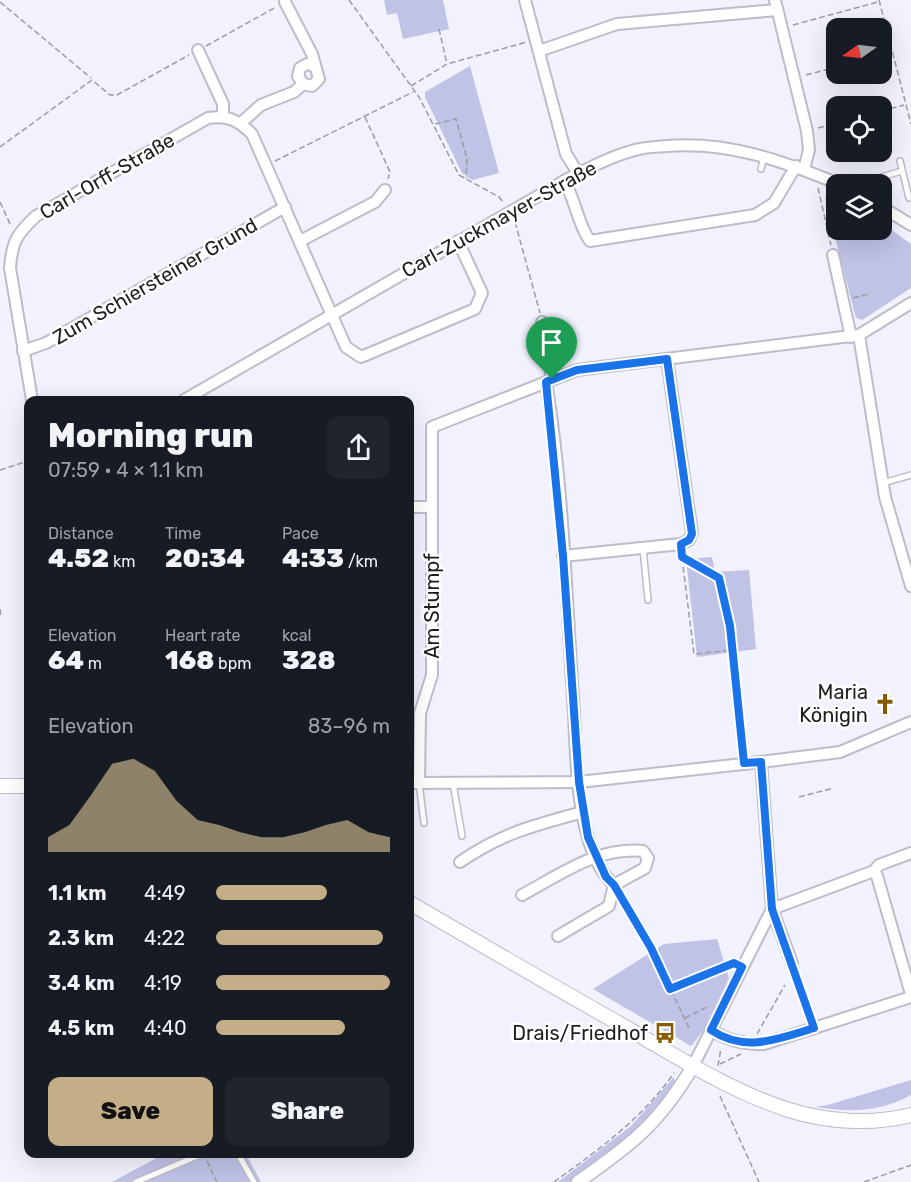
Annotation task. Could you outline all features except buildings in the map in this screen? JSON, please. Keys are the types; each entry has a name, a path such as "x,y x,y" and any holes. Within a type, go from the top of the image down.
{"main road":[{"path":"0,786 24,786"},
{"path":"414,905 693,1066 761,1100 803,1114 860,1121 911,1115"}],"street":[{"path":"525,0 566,154 578,173"},
{"path":"241,123 261,105 294,92 303,84 312,86 319,79 319,71 312,54 285,2"},
{"path":"537,46 617,24 776,5 807,131 809,150 800,168 774,203 755,215 590,242 581,229 570,190 564,181"},
{"path":"198,50 223,105 223,116 241,123 252,134 346,347 362,357 475,309 482,293 458,241"},
{"name":"Carl-Orff-Straße","path":"18,233 36,216 208,118 223,116"},
{"name":"Carl-Zuckmayer-Straße","path":"191,396 332,313 602,161 638,149 696,144 764,156 826,179"},
{"path":"300,241 375,202 385,190"},
{"name":"Zum Schiersteiner Grund","path":"23,351 46,343 285,207"},
{"path":"892,213 911,225"},
{"path":"18,233 11,248 10,268 31,396"},
{"path":"833,255 855,336 883,483 911,586"},
{"path":"549,381 577,370 855,336 911,303"},
{"path":"542,322 549,381 579,782 583,812 594,855 606,877 614,885"},
{"path":"563,556 681,544 689,540 692,534 667,359"},
{"name":"Am Stumpf","path":"414,783 420,713 432,675 432,427 549,381"},
{"path":"414,507 432,507"},
{"path":"414,783 579,782 761,762 840,752 911,722"},
{"path":"761,762 772,909 792,963"},
{"path":"460,862 484,846 515,831 583,812"},
{"path":"522,895 594,855 643,851 648,858 645,868 614,885 609,906 558,936"},
{"path":"578,1182 630,1145 652,1125 675,1097 772,909 873,871 879,865 911,853"},
{"path":"711,1030 720,1036 752,1044 764,1044 911,996 877,876 873,871"}],"lane":[{"path":"760,169 764,156"},
{"path":"900,161 909,198"},
{"path":"892,174 902,171"},
{"path":"883,483 911,475"},
{"path":"643,548 648,600"},
{"path":"414,783 424,823"},
{"path":"453,783 462,836"},
{"path":"136,1182 193,1158"},
{"path":"240,1158 254,1182"}],"path":[{"path":"349,0 414,91 434,124 459,175 499,197 510,212 516,224 542,322"},
{"path":"782,28 879,1 883,18"},
{"path":"0,2 110,95 117,95 285,2"},
{"path":"439,29 447,64"},
{"path":"411,87 447,64 537,46"},
{"path":"892,54 911,123"},
{"path":"794,78 826,71"},
{"path":"0,147 92,80"},
{"path":"266,165 414,91"},
{"path":"892,108 905,105"},
{"path":"365,116 390,172 385,190"},
{"path":"434,124 456,119 467,159 466,179"},
{"path":"807,131 826,126"},
{"path":"816,182 833,255"},
{"path":"0,202 11,226 18,233"},
{"path":"844,300 869,294"},
{"path":"0,470 24,462"},
{"path":"681,544 694,654 732,650"},
{"path":"682,557 719,578 730,626 744,763"},
{"path":"0,609 1,617"},
{"path":"799,797 834,788"},
{"path":"614,885 651,948 690,1030"},
{"path":"670,989 734,963 742,967"},
{"path":"792,963 814,1028"},
{"path":"720,1064 751,1051 752,1044 785,985"},
{"path":"684,1018 709,1006"},
{"path":"718,1067 721,1044"},
{"path":"554,1182 604,1146 643,1112 674,1073"},
{"path":"717,1089 759,1182"},
{"path":"204,1158 217,1182"},
{"path":"864,1182 911,1165"}],"shaded area":[{"path":"384,0 443,0 449,29 403,39 397,13 387,15"},
{"path":"470,66 499,173 472,180 462,173 425,97 425,92"},
{"path":"892,230 911,244 911,288 862,320 856,318 836,240 892,240"},
{"path":"712,557 715,572 749,570 756,649 697,657 686,559"},
{"path":"717,939 729,978 703,1031 691,1046 593,989 664,944"},
{"path":"674,1077 675,1085 645,1123 570,1182 558,1182 631,1126"},
{"path":"911,1080 911,1095 887,1105 864,1110 815,1107 828,1105"},
{"path":"157,1158 248,1158 261,1182 112,1182"}],"place":[{"name":"Maria Königin","path":"885,704"},
{"name":"Drais/Friedhof","path":"665,1033"}],"route":[{"path":"667,359 692,534 689,540 681,544 682,557 719,578 730,626 744,763 761,762 772,909 814,1028 764,1044 742,1042 720,1036 711,1030 742,967 734,963 670,989 651,948 594,855 588,837 579,782 563,556 546,382 552,379 577,370 667,359"}]}
